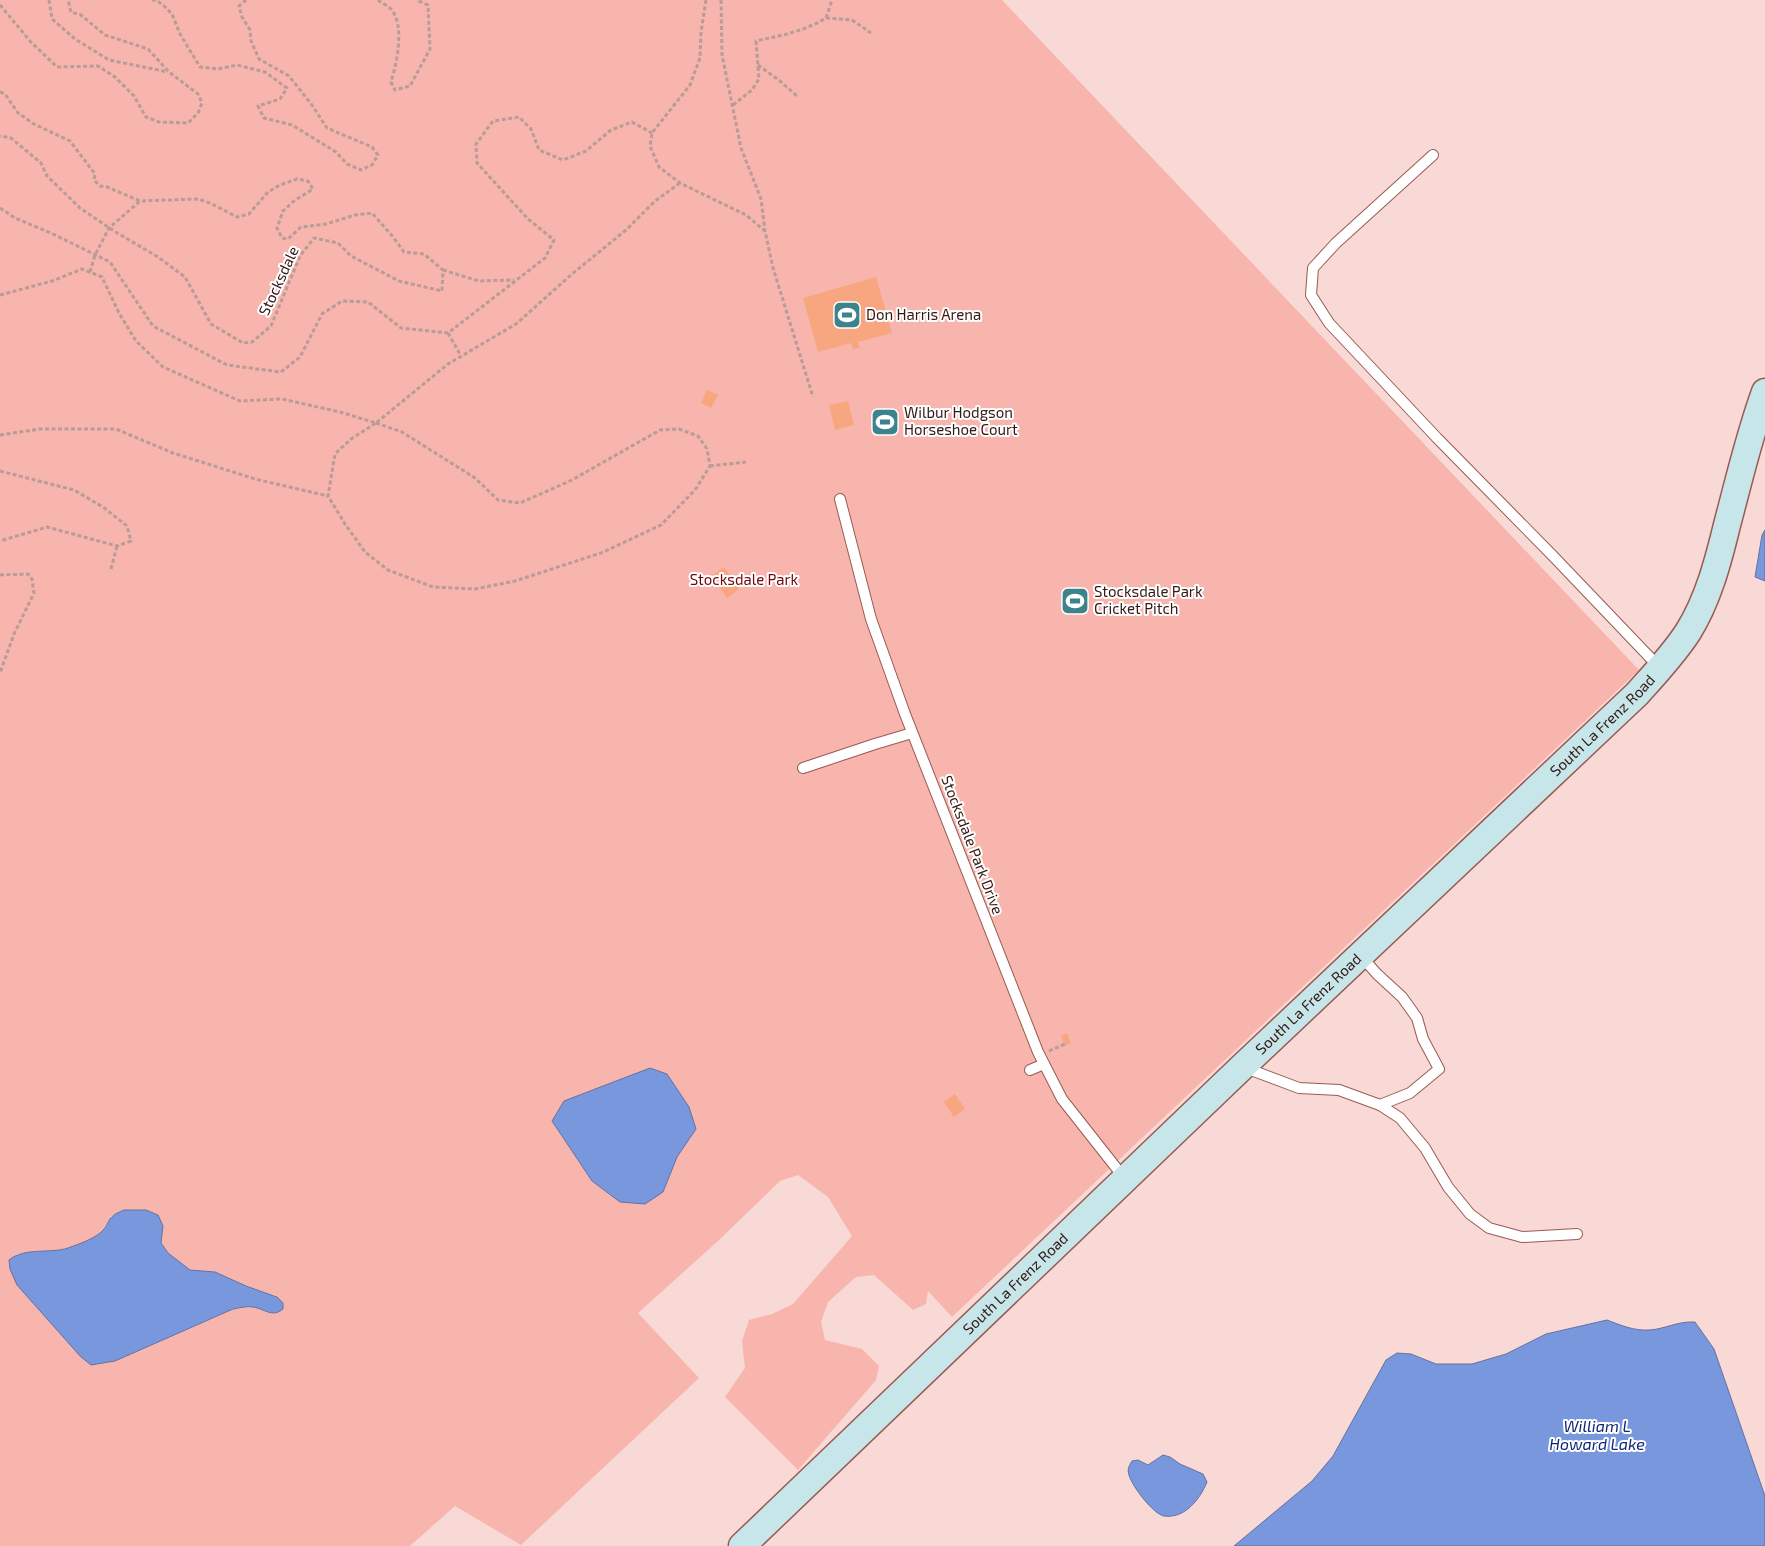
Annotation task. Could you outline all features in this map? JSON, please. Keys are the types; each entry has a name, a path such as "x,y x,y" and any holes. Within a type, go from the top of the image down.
{"street":[{"name":"South La Frenz Road","path":"742,1546 1242,1067 1637,694 1660,669 1688,631 1705,599 1717,564 1754,422 1765,392"}],"lane":[{"path":"1433,155 1336,243 1313,268 1311,295 1329,323 1660,669"},
{"name":"Stocksdale Park Drive","path":"840,499 871,619 912,733 1017,1002 1044,1064 1062,1099 1126,1179"},
{"path":"803,768 912,733"},
{"path":"1361,955 1377,974 1402,997 1417,1018 1423,1040 1439,1068 1410,1093 1380,1105"},
{"path":"1030,1070 1044,1064"},
{"path":"1242,1067 1299,1088 1339,1090 1380,1105 1400,1118 1424,1148 1448,1187 1470,1214 1489,1228 1522,1237 1577,1234"}],"path":[{"path":"49,0 52,19 75,38 109,60 169,72"},
{"path":"0,5 30,41 57,67 98,66 115,77 134,96 146,116 159,122 188,123 198,113 202,102 198,94 169,72 148,49 105,35 81,15 71,12 68,0"},
{"path":"152,0 156,0 172,14 180,34 200,67 218,69 237,65 265,72 287,88 280,99 258,106 264,118 292,125 336,152 347,164 361,170 372,165 378,156 372,147 327,128 312,104 289,76 259,59 251,41 250,30 242,17 239,6 246,0"},
{"path":"378,0 391,9 399,22 395,69 391,82 394,90 410,86 430,49 428,5 416,0"},
{"path":"706,0 701,32 700,58 690,85 652,133 650,146 659,168 680,183 746,215 765,231"},
{"path":"721,0 722,55 741,148 761,199 765,231 773,268 813,397"},
{"path":"826,18 832,0"},
{"path":"733,105 752,90 759,79 756,40 798,32 826,18 852,20 870,33"},
{"path":"757,65 797,96"},
{"name":"Stocksdale","path":"0,92 5,94 18,113 34,124 70,141 95,174 94,180 100,186 107,186 140,201 198,199 237,217 249,214 268,192 280,185 297,179 308,181 313,189 294,201 283,211 277,228 282,238 288,239 301,227 326,224 355,215 372,213 404,252 424,254 443,270 442,291 398,282 351,256 338,243 314,238 300,256 271,326 252,342 243,343 211,324 185,277 158,256 109,228 80,208 46,176 41,164 11,138 0,136"},
{"path":"0,208 15,218 110,262 153,326 227,365 281,372 300,356 322,314 342,301 368,302 401,328 448,333 514,280 545,258 554,240 528,219 477,163 476,144 493,122 519,117 531,128 539,150 563,160 586,151 611,130 632,122 652,133"},
{"path":"0,296 52,281 82,269 90,272 102,277 119,313 136,341 163,367 240,401 282,399 340,412 376,423 402,432 475,478 498,500 520,503 572,480 660,430 679,429 698,436 707,449 710,466 695,490 661,525 601,553 515,581 475,588 433,587 388,570 365,552 328,496 335,454 351,439 376,423 448,364 516,324 572,274 626,230 654,201 680,183"},
{"path":"90,272 95,255 109,228 140,201"},
{"path":"443,270 479,281 514,280"},
{"path":"448,333 461,356"},
{"path":"0,435 40,429 116,429 173,453 255,479 328,496"},
{"path":"710,466 746,462"},
{"path":"0,471 74,490 103,507 127,526 131,540 117,546 47,527 0,541"},
{"path":"111,569 117,546"},
{"path":"0,575 28,574 32,579 34,592 14,634 0,673"}],"green space":[{"name":"Stocksdale Park","path":"0,0 1002,0 1639,670 952,1317 928,1291 926,1304 913,1310 874,1275 856,1277 828,1302 821,1322 825,1340 862,1349 879,1366 876,1380 798,1470 725,1397 745,1368 742,1341 749,1320 772,1314 793,1304 852,1236 828,1197 798,1175 780,1181 718,1241 638,1313 699,1378 521,1545 455,1506 410,1546 0,1546","holes":["112,1215 163,1226 161,1243 168,1253 190,1270 215,1272 246,1286 277,1296 267,1312 253,1307 233,1309 115,1361 16,1254 62,1249 84,1243 94,1238"]}],"water":[{"path":"1765,530 1765,581 1755,577 1762,535"},
{"path":"650,1068 667,1074 689,1107 696,1129 677,1157 663,1192 645,1204 620,1202 592,1181 552,1121 564,1101"},
{"path":"124,1210 146,1210 158,1215 163,1226 161,1243 168,1253 190,1270 215,1272 277,1297 283,1303 283,1309 272,1313 251,1307 233,1309 115,1361 91,1365 80,1356 17,1285 10,1269 9,1260 22,1253 61,1250 85,1242 100,1233 114,1215"},
{"name":"William L Howard Lake","path":"1607,1320 1638,1330 1695,1322 1714,1349 1765,1496 1765,1546 1234,1546 1312,1481 1333,1456 1386,1360 1397,1353 1411,1354 1436,1364 1472,1364 1506,1354 1546,1334"},
{"path":"1163,1455 1203,1474 1207,1482 1191,1506 1185,1511 1172,1516 1164,1516 1154,1510 1134,1486 1128,1473 1132,1461 1138,1460 1148,1465"}],"building":[{"name":"Don Harris Arena","path":"876,277 892,333 858,342 860,348 853,349 851,343 818,352 803,298"},
{"path":"707,390 718,395 711,408 701,403"},
{"path":"848,401 854,425 835,430 829,405"},
{"path":"724,567 739,589 727,598 712,576"},
{"path":"1067,1033 1071,1043 1065,1046 1061,1036"},
{"path":"955,1094 965,1109 954,1117 944,1102"}],"place":[{"name":"Don Harris Arena","path":"847,315"},
{"name":"Wilbur Hodgson Horseshoe Court","path":"885,422"},
{"name":"Stocksdale Park Cricket Pitch","path":"1075,601"}]}
